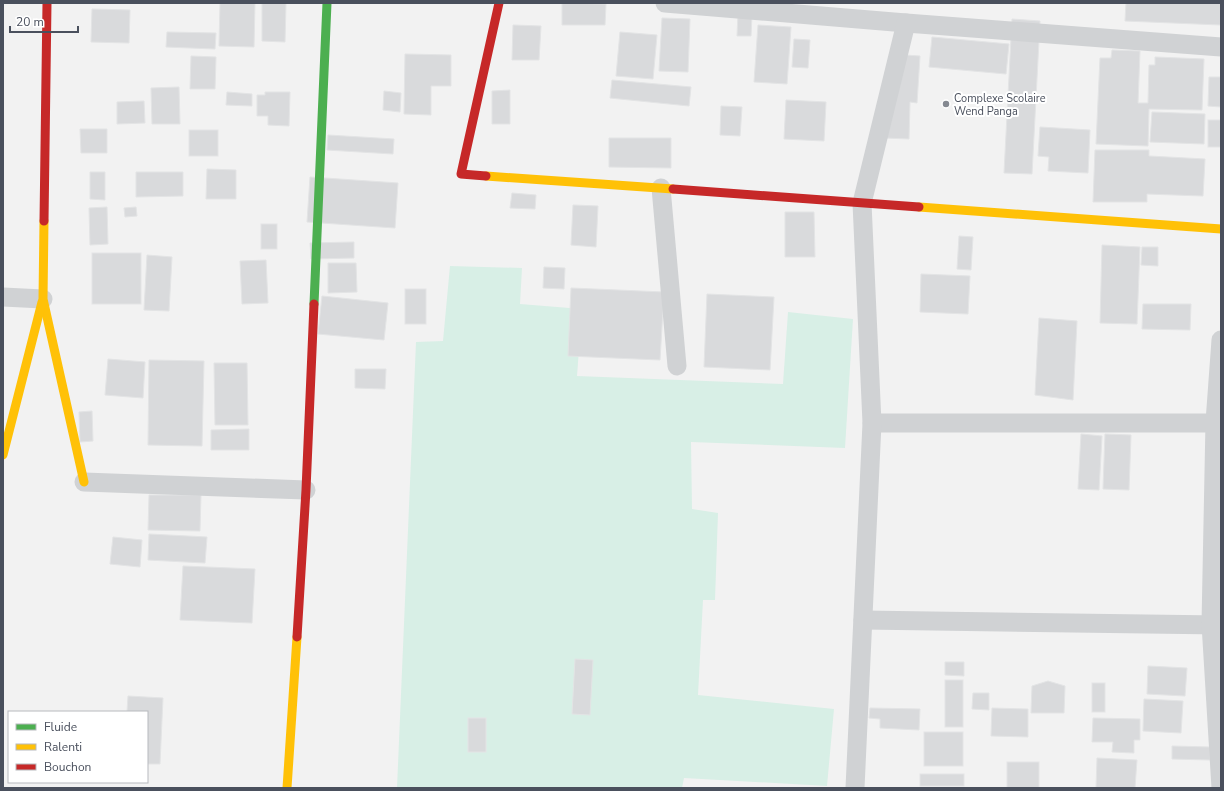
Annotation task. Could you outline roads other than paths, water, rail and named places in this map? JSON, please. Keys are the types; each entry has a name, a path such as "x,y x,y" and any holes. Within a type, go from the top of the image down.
{"street":[{"path":"47,3 43,299 84,482 306,490"},
{"path":"287,788 306,490 327,3"},
{"path":"499,3 461,174 1221,229"},
{"path":"665,3 726,5 906,23 1221,47"},
{"path":"855,788 872,423 862,203 906,23"},
{"path":"661,188 677,366"},
{"path":"3,297 43,299"},
{"path":"3,454 43,299"},
{"path":"1221,340 1218,422 1216,625 1221,788"},
{"path":"872,423 1218,422"},
{"path":"863,620 1216,625"}],"place":[{"name":"Complexe Scolaire Wend Panga","path":"946,104"}]}
